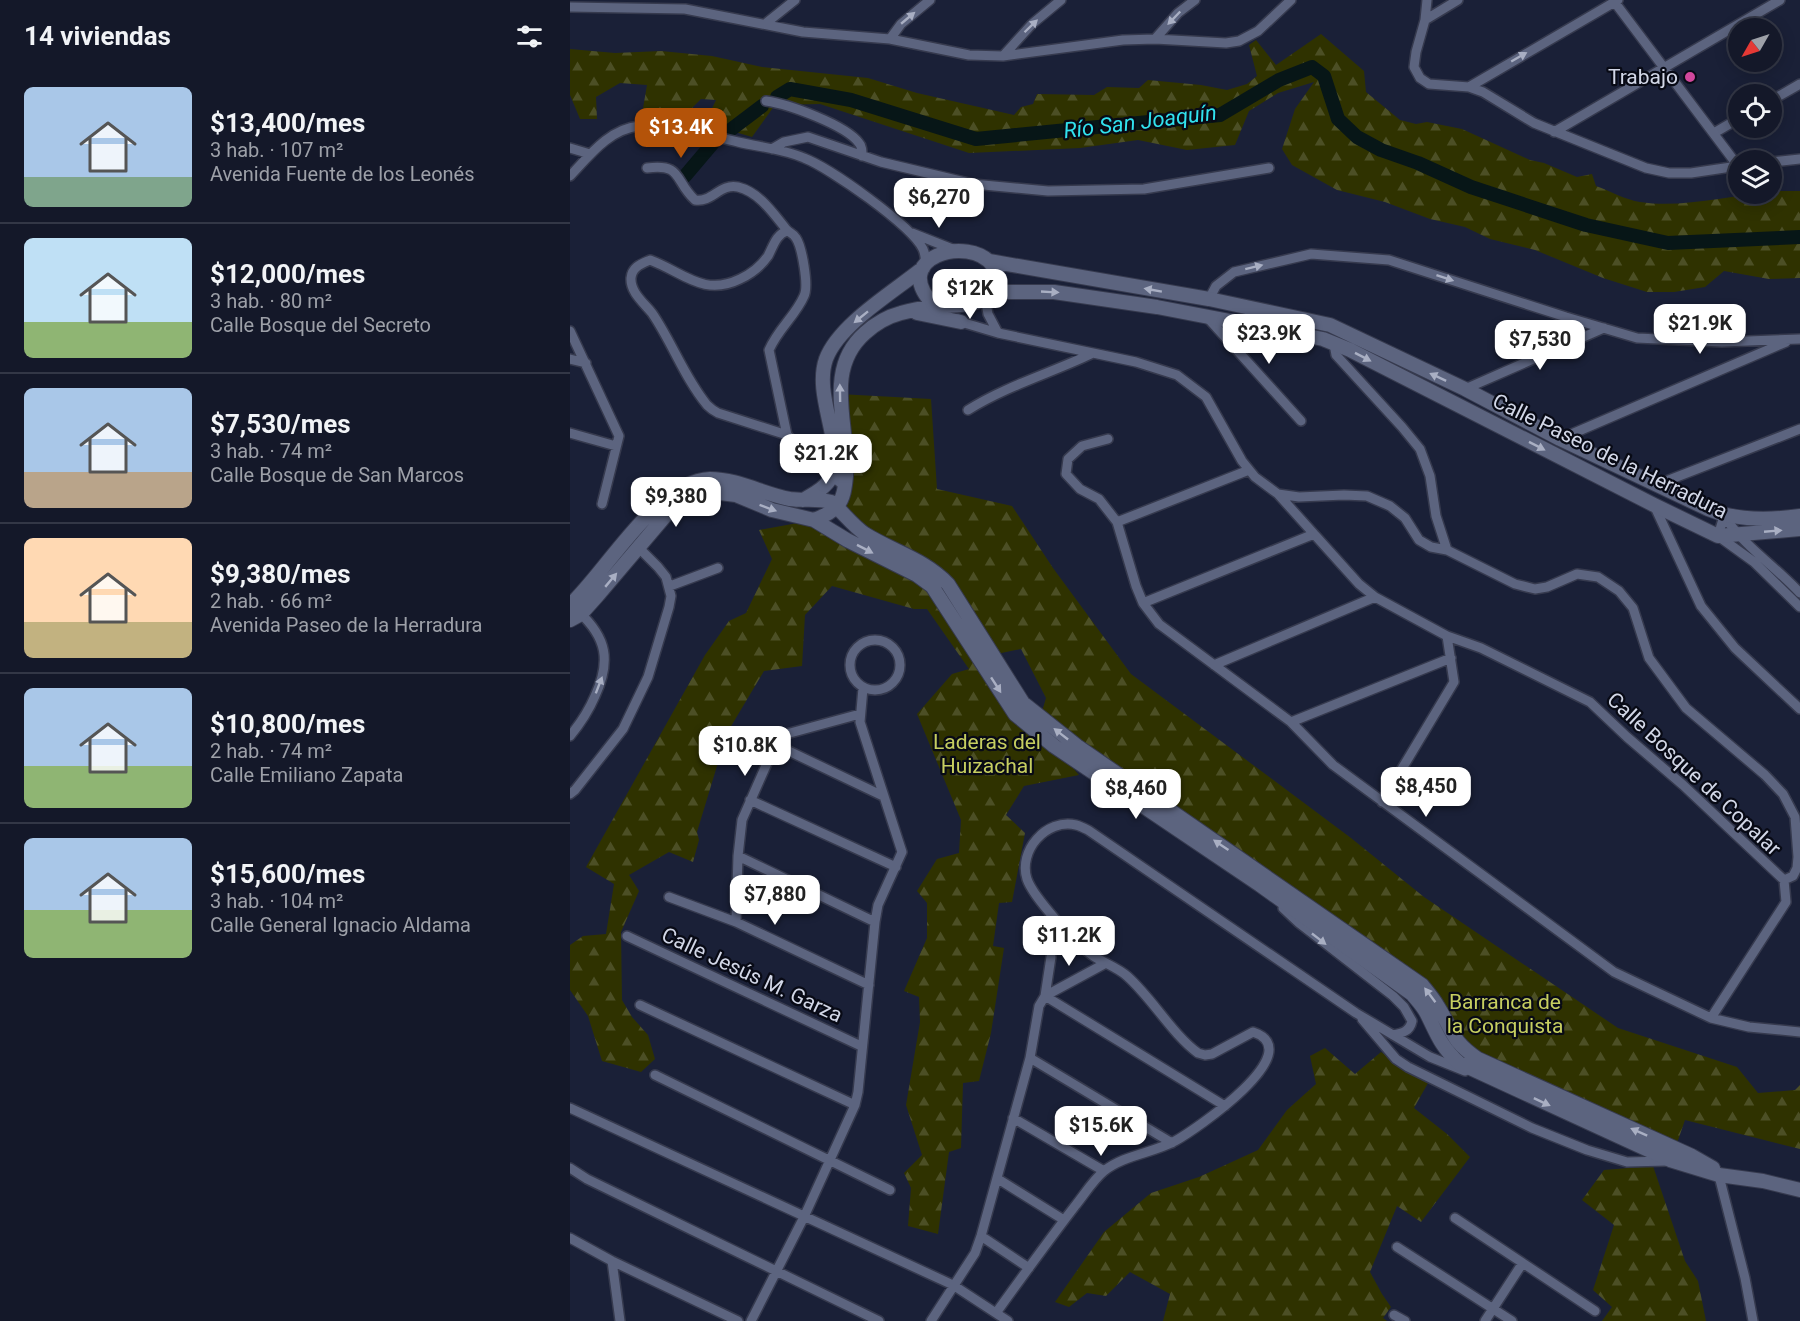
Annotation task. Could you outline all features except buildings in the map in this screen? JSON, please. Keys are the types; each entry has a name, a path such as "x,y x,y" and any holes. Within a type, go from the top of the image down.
{"main road":[{"path":"803,500 820,489 831,478 834,460 822,379 827,358 837,341 849,326 925,265 930,258 943,253 959,252 989,261 997,275 995,286 988,295 962,305 910,311 882,319 863,335 848,353 842,369 839,394 847,462 843,496 837,507 814,520"},
{"name":"Calle Paseo de la Herradura","path":"989,261 1209,299 1330,325 1465,389 1560,439 1724,516 1744,518 1800,516"},
{"path":"925,265 920,282 926,296 940,306"},
{"name":"Calle Paseo de la Herradura","path":"988,295 1054,292 1204,315 1323,339 1718,536 1800,529"},
{"path":"886,297 896,315"},
{"path":"1157,307 1209,299"},
{"path":"910,311 961,322"},
{"path":"573,611 658,505 691,483 710,479 730,481 791,499 824,500 837,507 849,521 866,534 934,569 948,584 1023,703 1040,718 1422,985 1438,1006 1451,1033 1467,1051 1478,1059 1600,1122"},
{"path":"573,611 638,548 666,515 695,496 712,492 736,495 772,510 814,520 917,575 932,586 1015,714 1054,746 1260,885 1412,994 1426,1011 1446,1051 1459,1063 1489,1078 1600,1122 1720,1174 1800,1190"},
{"path":"1692,524 1705,517 1708,509"},
{"path":"838,534 849,521"}],"street":[{"path":"655,7 664,0"},
{"path":"765,24 795,0"},
{"path":"890,39 901,24 930,0"},
{"path":"1003,56 1032,24 1061,0"},
{"path":"1155,39 1179,13 1195,0"},
{"path":"570,8 685,9 803,32 890,39 969,55 1003,56 1123,40 1155,39 1226,43 1239,41 1258,31 1291,0"},
{"path":"1427,0 1414,68 1420,78 1429,84 1469,87 1483,92 1534,123 1646,168 1669,173 1691,173 1728,167"},
{"path":"1425,20 1458,0"},
{"path":"1554,132 1780,0"},
{"path":"1469,87 1615,1 1728,153"},
{"path":"1782,94 1800,84"},
{"path":"766,101 781,103 847,131 861,144 862,156"},
{"path":"1714,134 1728,125"},
{"path":"570,176 590,154 610,138 639,126 684,131 804,157 831,171 910,232 923,249 925,265"},
{"path":"772,149 784,142 808,137 881,162 973,184 1048,191 1144,189 1269,168"},
{"path":"570,148 590,154"},
{"path":"1782,161 1800,159"},
{"path":"648,168 664,166 673,170 695,200 706,199 727,186 738,187 748,192 773,212 800,245 807,285 805,296 774,339 769,350 787,435"},
{"path":"787,231 777,238 764,261 757,268 728,285 712,287 694,282 650,260 638,265 631,275 631,283 640,300 652,313 686,374 708,407 718,413 787,435 831,478 845,486"},
{"path":"910,232 959,252"},
{"path":"1209,299 1216,286 1234,272 1311,254 1344,256 1389,260 1637,338 1722,342 1796,339"},
{"path":"988,295 988,314 998,333"},
{"path":"940,306 961,322"},
{"path":"1204,315 1301,421"},
{"name":"Calle Bosque de Copalar","path":"961,322 998,333 1136,362 1177,375 1206,397 1255,477 1278,494 1359,584 1375,597 1447,636 1481,648 1590,702 1683,784 1784,880"},
{"path":"1465,389 1604,328"},
{"path":"570,332 619,436 602,504"},
{"path":"1560,439 1796,339"},
{"path":"1334,344 1336,355 1420,449 1430,476 1436,516 1447,550"},
{"path":"968,410 1005,391 1092,354"},
{"path":"570,359 586,363"},
{"path":"1656,485 1800,429"},
{"path":"570,433 616,446"},
{"path":"1108,439 1082,446 1068,459 1066,474 1080,489 1099,499 1117,522 1136,586 1143,603 1159,624 1291,722 1333,765 1614,972 1711,1018 1749,1027 1800,1032"},
{"path":"1117,522 1249,470"},
{"path":"1278,494 1299,497 1367,496 1390,506 1405,518 1419,540 1431,547 1447,550 1515,584 1535,589 1547,587 1577,574 1598,577 1619,591 1633,608 1649,658 1686,708 1765,775 1783,794 1795,818 1797,868 1793,876 1784,880 1786,902 1711,1018"},
{"path":"1654,505 1701,606 1735,648 1800,709"},
{"path":"1724,516 1736,534 1771,563 1800,593"},
{"path":"1724,516 1718,536 1754,562 1800,607"},
{"path":"1143,603 1314,534"},
{"path":"570,794 623,729 648,677 669,607 670,586 658,567 638,548"},
{"path":"670,586 718,568"},
{"path":"1214,665 1375,597"},
{"path":"570,736 592,702 605,667 605,652 599,637 592,625 573,611"},
{"path":"1382,802 1454,682 1447,636"},
{"path":"881,640 893,647 897,653 900,660 899,674 891,686 877,691 863,688 853,678 850,663 855,650 866,641 881,640"},
{"path":"1291,722 1450,658"},
{"path":"751,1321 804,1217 855,1105 874,922 878,905 902,852 860,714 863,688"},
{"path":"736,922 738,856 742,820 778,735 860,714"},
{"path":"774,744 884,795"},
{"path":"750,800 896,867"},
{"path":"996,1313 1064,1220 1104,1171 1119,1162 1172,1143 1192,1132 1226,1106 1266,1063 1269,1053 1268,1046 1259,1034 1253,1032 1212,1054 1198,1053 1131,980 1092,956 1079,945 1034,892 1027,880 1024,867 1027,855 1033,843 1050,828 1075,824 1088,830 1356,1013 1430,1057 1458,1069 1489,1078"},
{"path":"738,856 874,922"},
{"path":"1260,885 1299,923 1394,996 1404,1007 1412,1020 1411,1026 1402,1033 1393,1035"},
{"path":"669,897 736,922 869,985"},
{"name":"Calle Jesús M. Garza","path":"627,936 861,1046"},
{"path":"931,1321 975,1252 981,1236 1030,1058 1039,1006 1045,996 1051,957"},
{"path":"1045,996 1106,963"},
{"path":"1045,996 1226,1106"},
{"path":"640,1005 855,1105"},
{"path":"1356,1013 1396,1059 1408,1067 1532,1128 1587,1150 1627,1162 1673,1154"},
{"path":"1030,1058 1172,1143"},
{"path":"655,1075 890,1190"},
{"path":"570,1108 953,1286 1008,1321"},
{"path":"1013,1118 1104,1171"},
{"path":"570,1168 587,1179 879,1321"},
{"path":"1720,1174 1753,1321"},
{"path":"998,1179 1064,1220"},
{"path":"1455,1218 1595,1311"},
{"path":"981,1236 1029,1268"},
{"path":"570,1238 612,1261 738,1321"},
{"path":"1397,1247 1512,1321"},
{"path":"612,1261 620,1321"},
{"path":"1485,1321 1522,1264"},
{"path":"1395,1315 1405,1321"}],"green space":[{"path":"1321,34 1364,71 1366,92 1400,120 1416,124 1427,122 1462,129 1530,160 1544,163 1577,177 1592,174 1596,186 1640,202 1673,204 1728,198 1728,204 1782,204 1782,191 1800,191 1800,278 1769,279 1724,271 1705,287 1674,292 1647,292 1603,278 1535,250 1490,239 1465,227 1430,219 1385,202 1337,190 1292,165 1282,149 1295,109 1314,82 1278,93 1249,111 1235,145 1187,150 1138,140 1080,148 969,153 820,104 775,105 752,137 705,123 716,100 701,99 684,116 641,120 647,85 620,83 596,97 597,119 580,119 570,95 570,49 615,53 661,51 712,56 762,67 868,78 917,93 1014,115 1021,107 1033,104 1037,94 1094,95 1107,87 1139,88 1148,80 1227,90 1247,84 1257,76 1249,45 1256,40 1276,65"},
{"name":"Barranca de la Conquista","path":"839,394 931,399 937,489 1012,506 1053,568 1131,674 1351,838 1424,897 1618,1028 1737,1067 1758,1093 1795,1090 1800,1085 1800,1149 1685,1120 1675,1149 1478,1059 1438,1006 1040,718 1046,698 1021,649 992,655 950,585 865,534 837,507 843,499"},
{"name":"Laderas del Huizachal","path":"814,520 917,575 1015,714 1054,746 1079,775 1024,786 1006,815 1025,833 1012,902 999,903 993,946 1004,948 991,1033 979,1081 963,1083 961,1148 949,1152 938,1234 908,1226 911,1188 904,1173 922,1155 906,1105 920,1022 919,997 904,991 927,938 927,903 917,891 937,859 959,853 961,820 917,714 952,674 969,669 927,609 914,609 832,586 805,615 802,666 764,671 727,733 697,832 699,840 693,862 669,852 629,875 639,891 621,932 622,1000 632,1017 648,1035 655,1059 641,1072 602,1061 588,1016 570,990 570,945 583,936 606,934 614,884 586,867 705,655 729,621 746,613 772,559 759,530"},
{"path":"1325,1048 1355,1074 1381,1052 1428,1083 1414,1108 1447,1134 1470,1157 1421,1222 1397,1206 1370,1272 1391,1307 1383,1318 1387,1321 1163,1321 1170,1294 1130,1272 1106,1296 1087,1293 1069,1307 1055,1302 1104,1232 1151,1193 1199,1177 1258,1150 1287,1110 1316,1084 1310,1056"},
{"path":"1653,1166 1685,1261 1698,1281 1706,1321 1602,1321 1612,1307 1593,1290 1614,1225 1582,1200 1604,1170"}],"waterway":[{"name":"Río San Joaquín","path":"777,97 790,89 851,100 976,139 1220,115 1279,80 1312,67 1324,76 1338,119 1357,137 1381,150 1418,163 1471,187 1586,225 1668,243 1800,237"},
{"name":"Río San Joaquín","path":"725,134 762,106"},
{"name":"Río San Joaquín","path":"685,176 713,143"}],"place":[{"name":"Trabajo","path":"1690,77"}]}
